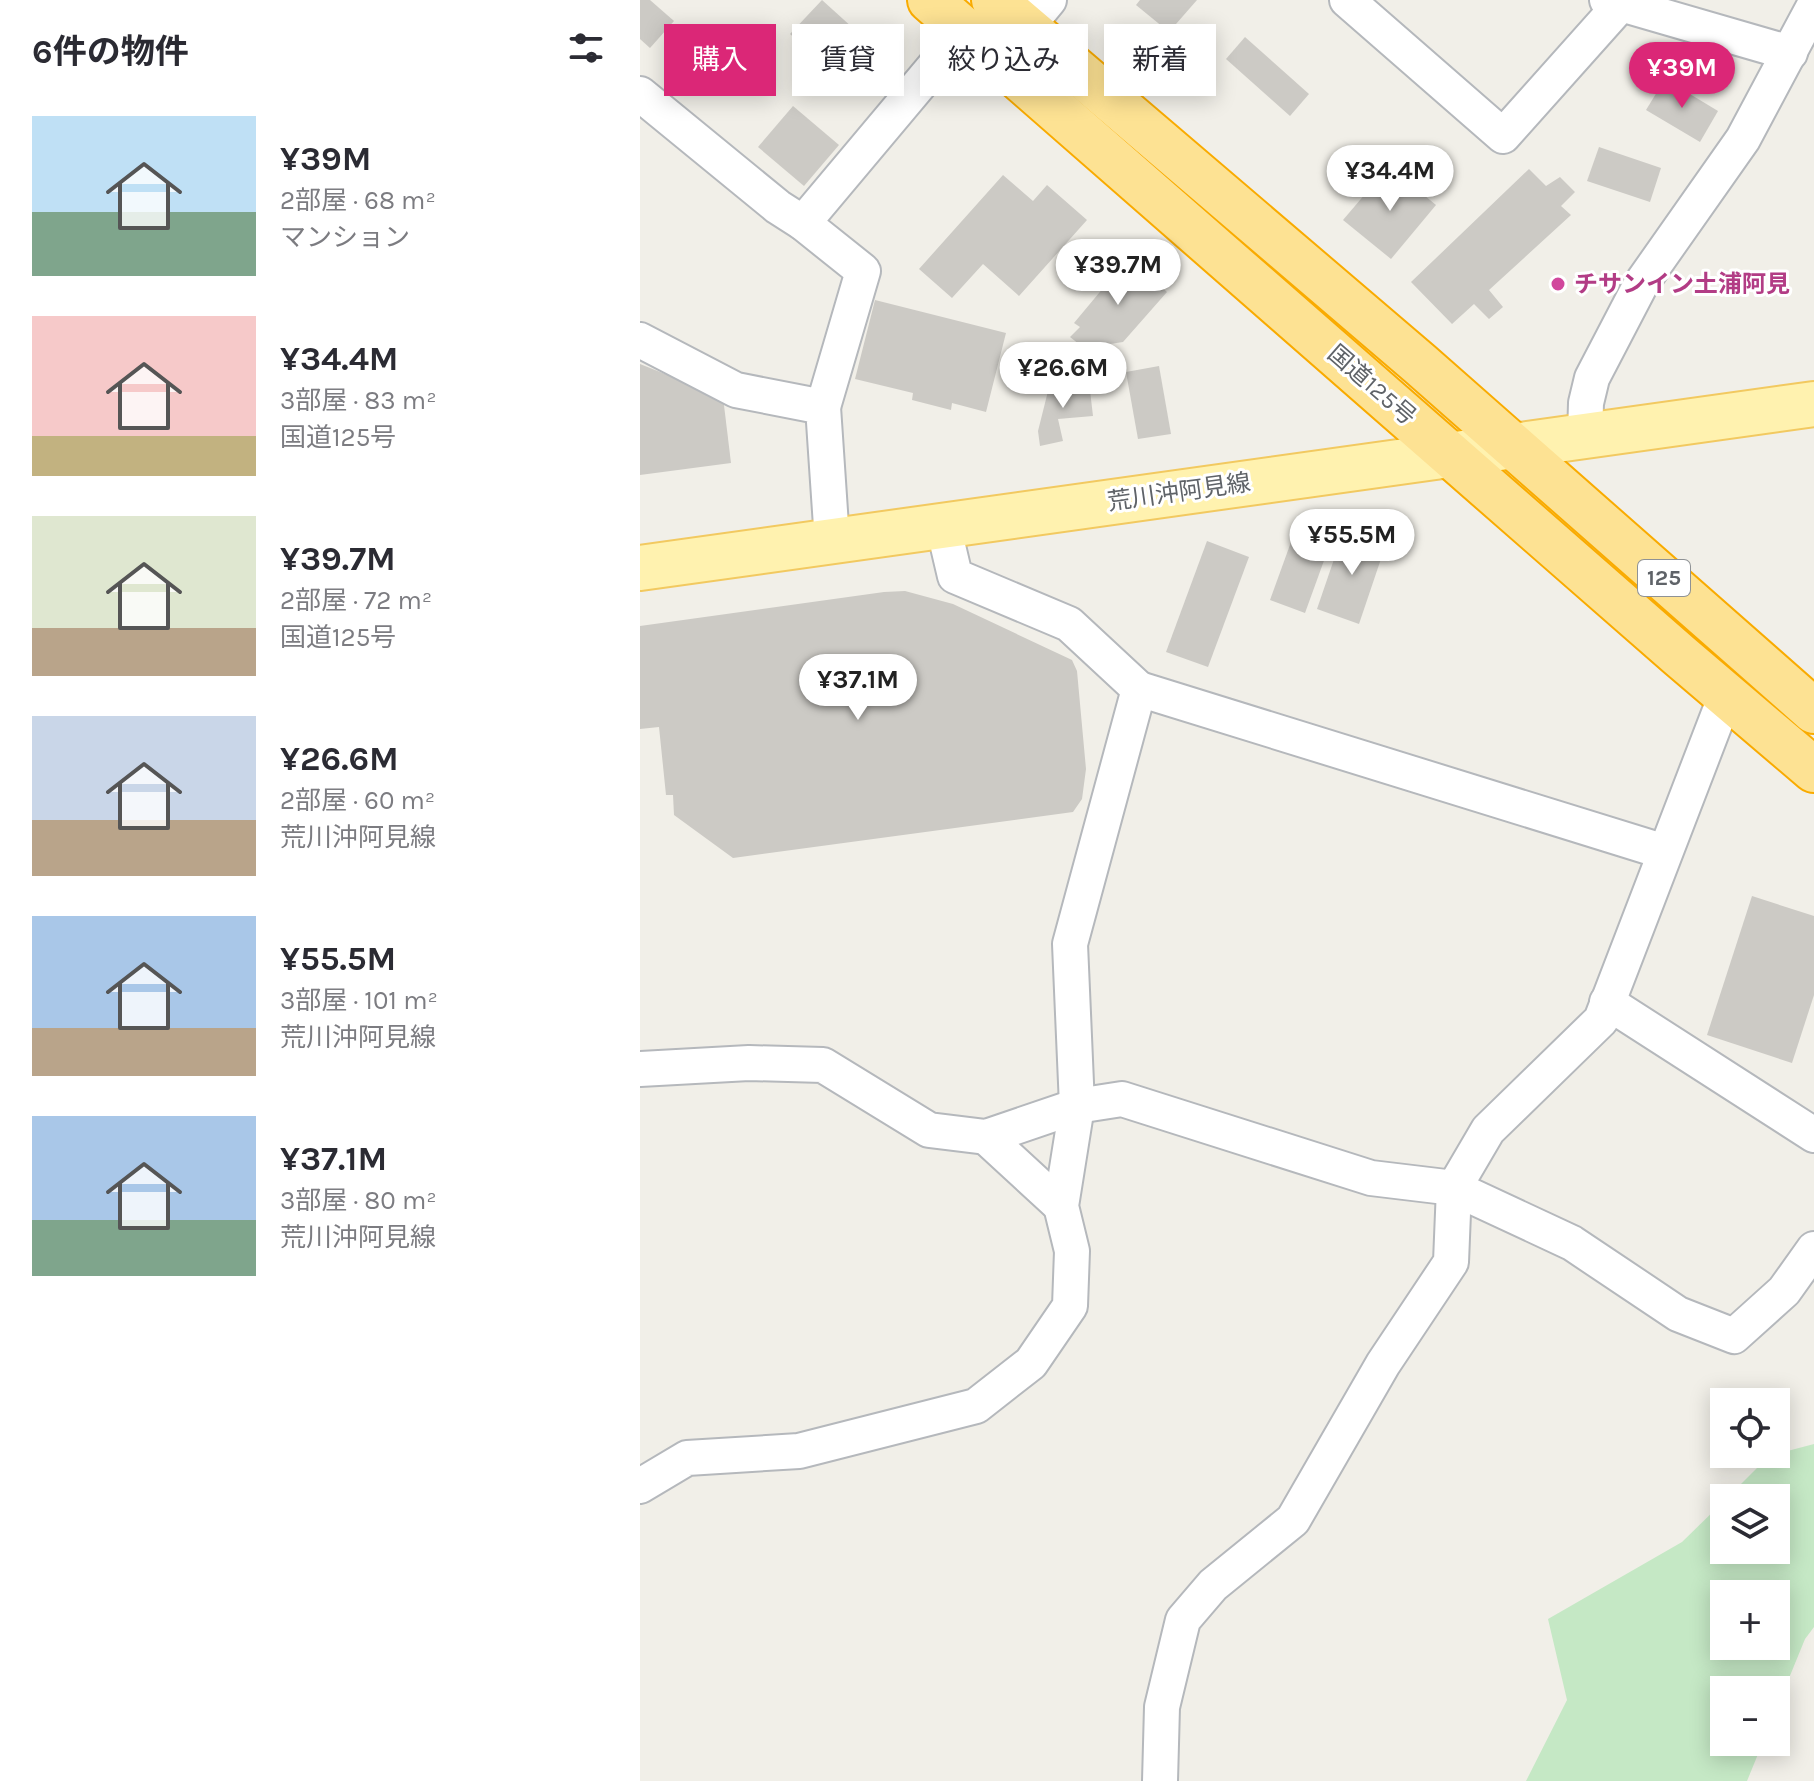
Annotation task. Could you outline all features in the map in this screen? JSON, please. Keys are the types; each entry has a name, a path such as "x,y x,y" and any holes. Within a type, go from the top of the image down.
{"highway":[{"name":"国道125号","path":"930,0 1009,15 1253,220 1814,711"},
{"name":"国道125号","path":"1009,15 1450,454 1814,770"}],"main road":[{"name":"荒川沖阿見線","path":"640,568 1814,404"}],"street":[{"path":"1347,0 1503,136 1614,3 1790,53"},
{"path":"1585,437 1586,403 1592,378 1641,284 1743,139 1814,6"},
{"path":"803,223 1009,15"},
{"path":"640,94 778,207 863,271 823,407 832,541"},
{"path":"640,340 736,390 823,407"},
{"path":"943,525 955,576 1069,624 1139,689 1665,852"},
{"path":"640,1486 687,1458 799,1451 976,1406 1031,1363 1070,1306 1072,1251 1061,1206 1077,1106 1070,944 1139,689"},
{"path":"1160,1781 1162,1707 1183,1620 1213,1585 1293,1520 1383,1364 1451,1262 1454,1188 1488,1130 1601,1020 1726,695"},
{"path":"1607,1002 1814,1135"},
{"path":"640,1069 749,1063 823,1065 929,1130 986,1137 1077,1106 1122,1099 1371,1178 1454,1188 1572,1243 1678,1314 1734,1336 1784,1291 1814,1249"},
{"path":"986,1137 1061,1206"}],"green space":[{"path":"1814,1444 1814,1627 1805,1639 1790,1676 1710,1676 1710,1756 1757,1756 1747,1781 1526,1781 1567,1700 1548,1619 1682,1542 1710,1515 1710,1564 1790,1564 1790,1484 1741,1484 1757,1468 1790,1468 1790,1450"}],"building":[{"path":"640,0 650,0 674,21 664,24 664,32 650,48 640,39"},
{"path":"822,0 849,24 799,24"},
{"path":"1140,0 1197,0 1176,24 1159,24 1136,5"},
{"path":"1245,37 1309,94 1290,116 1226,59"},
{"path":"1665,79 1718,111 1700,142 1646,110"},
{"path":"793,106 839,145 804,186 758,147"},
{"path":"1599,147 1661,168 1650,202 1587,181"},
{"path":"1389,166 1436,205 1391,259 1343,220"},
{"name":"チサンイン土浦阿見","path":"1529,169 1546,186 1560,177 1575,192 1561,206 1571,215 1489,290 1503,307 1489,319 1474,304 1452,324 1411,282"},
{"path":"1003,175 1033,201 1047,185 1087,220 1019,296 983,264 952,298 919,269"},
{"path":"1129,257 1167,292 1123,342 1084,348 1070,337 1080,327 1074,323"},
{"path":"875,300 1006,333 986,412 952,403 951,410 912,400 913,393 855,379"},
{"path":"640,364 723,397 731,463 640,475"},
{"path":"1159,366 1171,434 1138,439 1126,372"},
{"path":"1089,382 1093,416 1058,419 1063,441 1040,446 1038,431 1049,387"},
{"path":"1344,530 1386,544 1359,624 1317,609"},
{"path":"1295,531 1330,544 1305,613 1270,600"},
{"path":"1207,541 1249,557 1208,667 1166,652"},
{"path":"905,591 953,604 1072,660 1077,671 1086,769 1082,799 1073,812 733,858 674,815 673,795 666,795 659,727 640,729 640,626"},
{"path":"1752,896 1814,916 1814,995 1792,1063 1707,1035"}],"place":[{"name":"チサンイン土浦阿見","path":"1558,284"}]}
